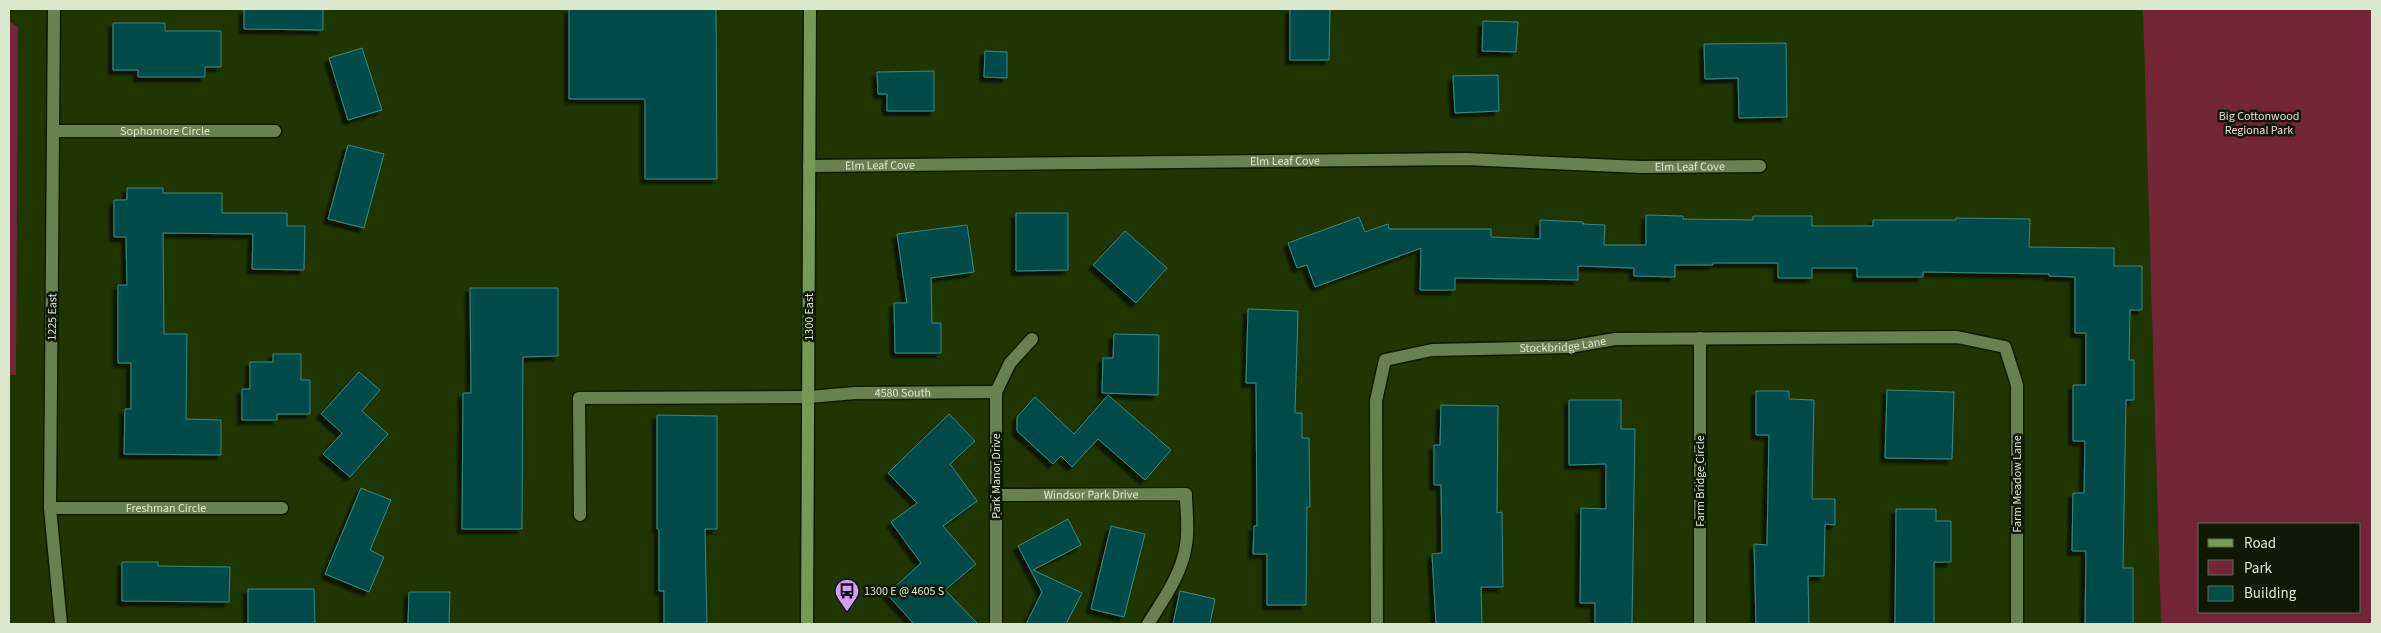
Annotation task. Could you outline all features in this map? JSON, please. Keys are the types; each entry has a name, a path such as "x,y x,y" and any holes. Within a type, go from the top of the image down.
{"main road":[{"name":"1300 East","path":"807,624 810,9"}],"street":[{"name":"1225 East","path":"54,9 50,508 60,624"},
{"name":"Sophomore Circle","path":"54,131 276,131"},
{"name":"Elm Leaf Cove","path":"809,166 1466,159 1641,167 1760,166"},
{"name":"Stockbridge Lane","path":"1377,624 1376,401 1386,360 1432,350 1528,350 1570,348 1615,340 1700,338 1957,337 2005,347"},
{"name":"Farm Bridge Circle","path":"1700,338 1700,624"},
{"name":"Park Manor Drive","path":"996,624 996,392 1010,363 1032,339"},
{"name":"Farm Meadow Lane","path":"2005,347 2017,385 2017,624"},
{"name":"4580 South","path":"580,515 579,398 996,392"},
{"name":"Windsor Park Drive","path":"996,495 1186,494 1186,544 1182,563 1148,624"},
{"name":"Freshman Circle","path":"50,508 282,508"}],"green space":[{"name":"Big Cottonwood Regional Park","path":"2143,9 2372,9 2372,624 2161,624"},
{"path":"9,21 18,27 16,375 9,375"}],"building":[{"path":"244,9 323,9 323,30 244,29"},
{"path":"569,9 716,9 717,179 645,179 645,99 569,99"},
{"path":"1290,9 1330,9 1329,60 1290,60"},
{"path":"1483,21 1518,22 1516,52 1482,51"},
{"path":"113,23 165,23 165,31 221,31 221,67 205,67 205,77 138,77 138,70 113,70"},
{"path":"1786,43 1787,117 1739,118 1738,78 1705,79 1704,44"},
{"path":"362,48 382,110 348,120 329,58"},
{"path":"985,51 1007,52 1007,78 984,77"},
{"path":"934,71 934,111 887,111 887,94 878,94 877,72"},
{"path":"1498,75 1499,111 1455,113 1453,76"},
{"path":"348,145 384,154 364,228 328,219"},
{"path":"127,188 163,188 163,193 222,193 222,213 287,213 287,226 305,226 304,270 252,269 253,234 163,233 164,334 187,334 186,419 221,420 221,455 124,454 125,409 131,409 131,363 118,363 118,285 127,285 126,237 114,237 114,200 127,200"},
{"path":"1016,213 1068,213 1068,270 1016,271"},
{"path":"1646,215 1683,216 1683,219 1753,220 1753,216 1812,216 1812,226 1873,226 1873,220 2030,219 2029,247 2114,248 2114,266 2142,266 2142,310 2130,310 2129,360 2134,360 2134,400 2126,400 2123,568 2133,568 2133,624 2085,624 2086,551 2072,551 2073,493 2084,493 2085,441 2073,441 2073,385 2086,385 2086,333 2075,333 2075,277 2049,276 2049,274 1923,272 1923,277 1857,277 1857,268 1812,268 1812,278 1778,278 1778,263 1713,263 1713,265 1675,265 1675,277 1634,276 1634,268 1578,266 1578,280 1455,278 1455,290 1420,290 1421,248 1315,287 1307,265 1297,268 1288,243 1359,217 1365,232 1388,224 1389,229 1491,229 1491,237 1540,239 1540,220 1583,222 1583,224 1605,225 1604,245 1646,245"},
{"path":"967,225 974,272 931,278 932,323 941,323 941,353 895,353 894,303 907,303 897,234"},
{"path":"1125,231 1167,268 1136,303 1093,265"},
{"path":"470,288 558,288 558,356 523,357 522,529 462,529 463,393 471,393"},
{"path":"1248,309 1298,311 1295,413 1302,413 1302,438 1309,438 1310,507 1307,507 1306,605 1267,605 1267,554 1253,554 1254,526 1257,526 1256,383 1246,383"},
{"path":"1114,334 1159,335 1158,395 1102,393 1103,358 1113,358"},
{"path":"273,354 301,354 301,380 310,380 310,414 277,414 277,420 242,420 242,389 250,389 250,362 273,362"},
{"path":"359,372 380,390 362,411 388,434 350,477 323,454 342,433 321,414"},
{"path":"1887,390 1954,392 1952,459 1885,458"},
{"path":"1756,391 1789,391 1789,399 1814,400 1812,499 1835,499 1835,525 1825,524 1824,576 1808,576 1809,624 1756,624 1754,544 1767,545 1769,435 1756,435"},
{"path":"1108,395 1171,450 1145,480 1098,439 1072,467 1061,456 1053,464 1017,431 1017,417 1035,397 1074,434"},
{"path":"1569,400 1621,400 1621,429 1635,429 1632,624 1595,624 1595,603 1580,603 1581,508 1606,509 1606,464 1569,465"},
{"path":"1441,405 1498,406 1497,513 1502,512 1503,587 1481,587 1482,624 1436,624 1432,554 1442,553 1441,485 1434,485 1434,445 1440,445"},
{"path":"949,414 975,441 950,464 977,501 943,526 976,564 945,590 978,624 914,624 887,594 921,563 891,522 917,503 888,473"},
{"path":"657,415 717,416 717,529 705,529 707,624 664,624 664,591 659,591"},
{"path":"361,488 391,500 370,550 384,557 369,592 325,574"},
{"path":"1896,509 1936,509 1936,521 1951,521 1951,562 1934,562 1934,624 1895,624"},
{"path":"1068,519 1081,545 1033,570 1082,593 1066,624 1026,624 1042,592 1018,546"},
{"path":"1111,526 1145,534 1124,617 1091,609"},
{"path":"122,562 158,562 158,566 230,567 229,602 122,601"},
{"path":"248,589 314,589 315,624 248,624"},
{"path":"1180,591 1215,599 1210,624 1173,624"},
{"path":"409,592 450,592 449,624 408,624"}],"place":[{"name":"1300 E @ 4605 S","path":"847,612"}]}
